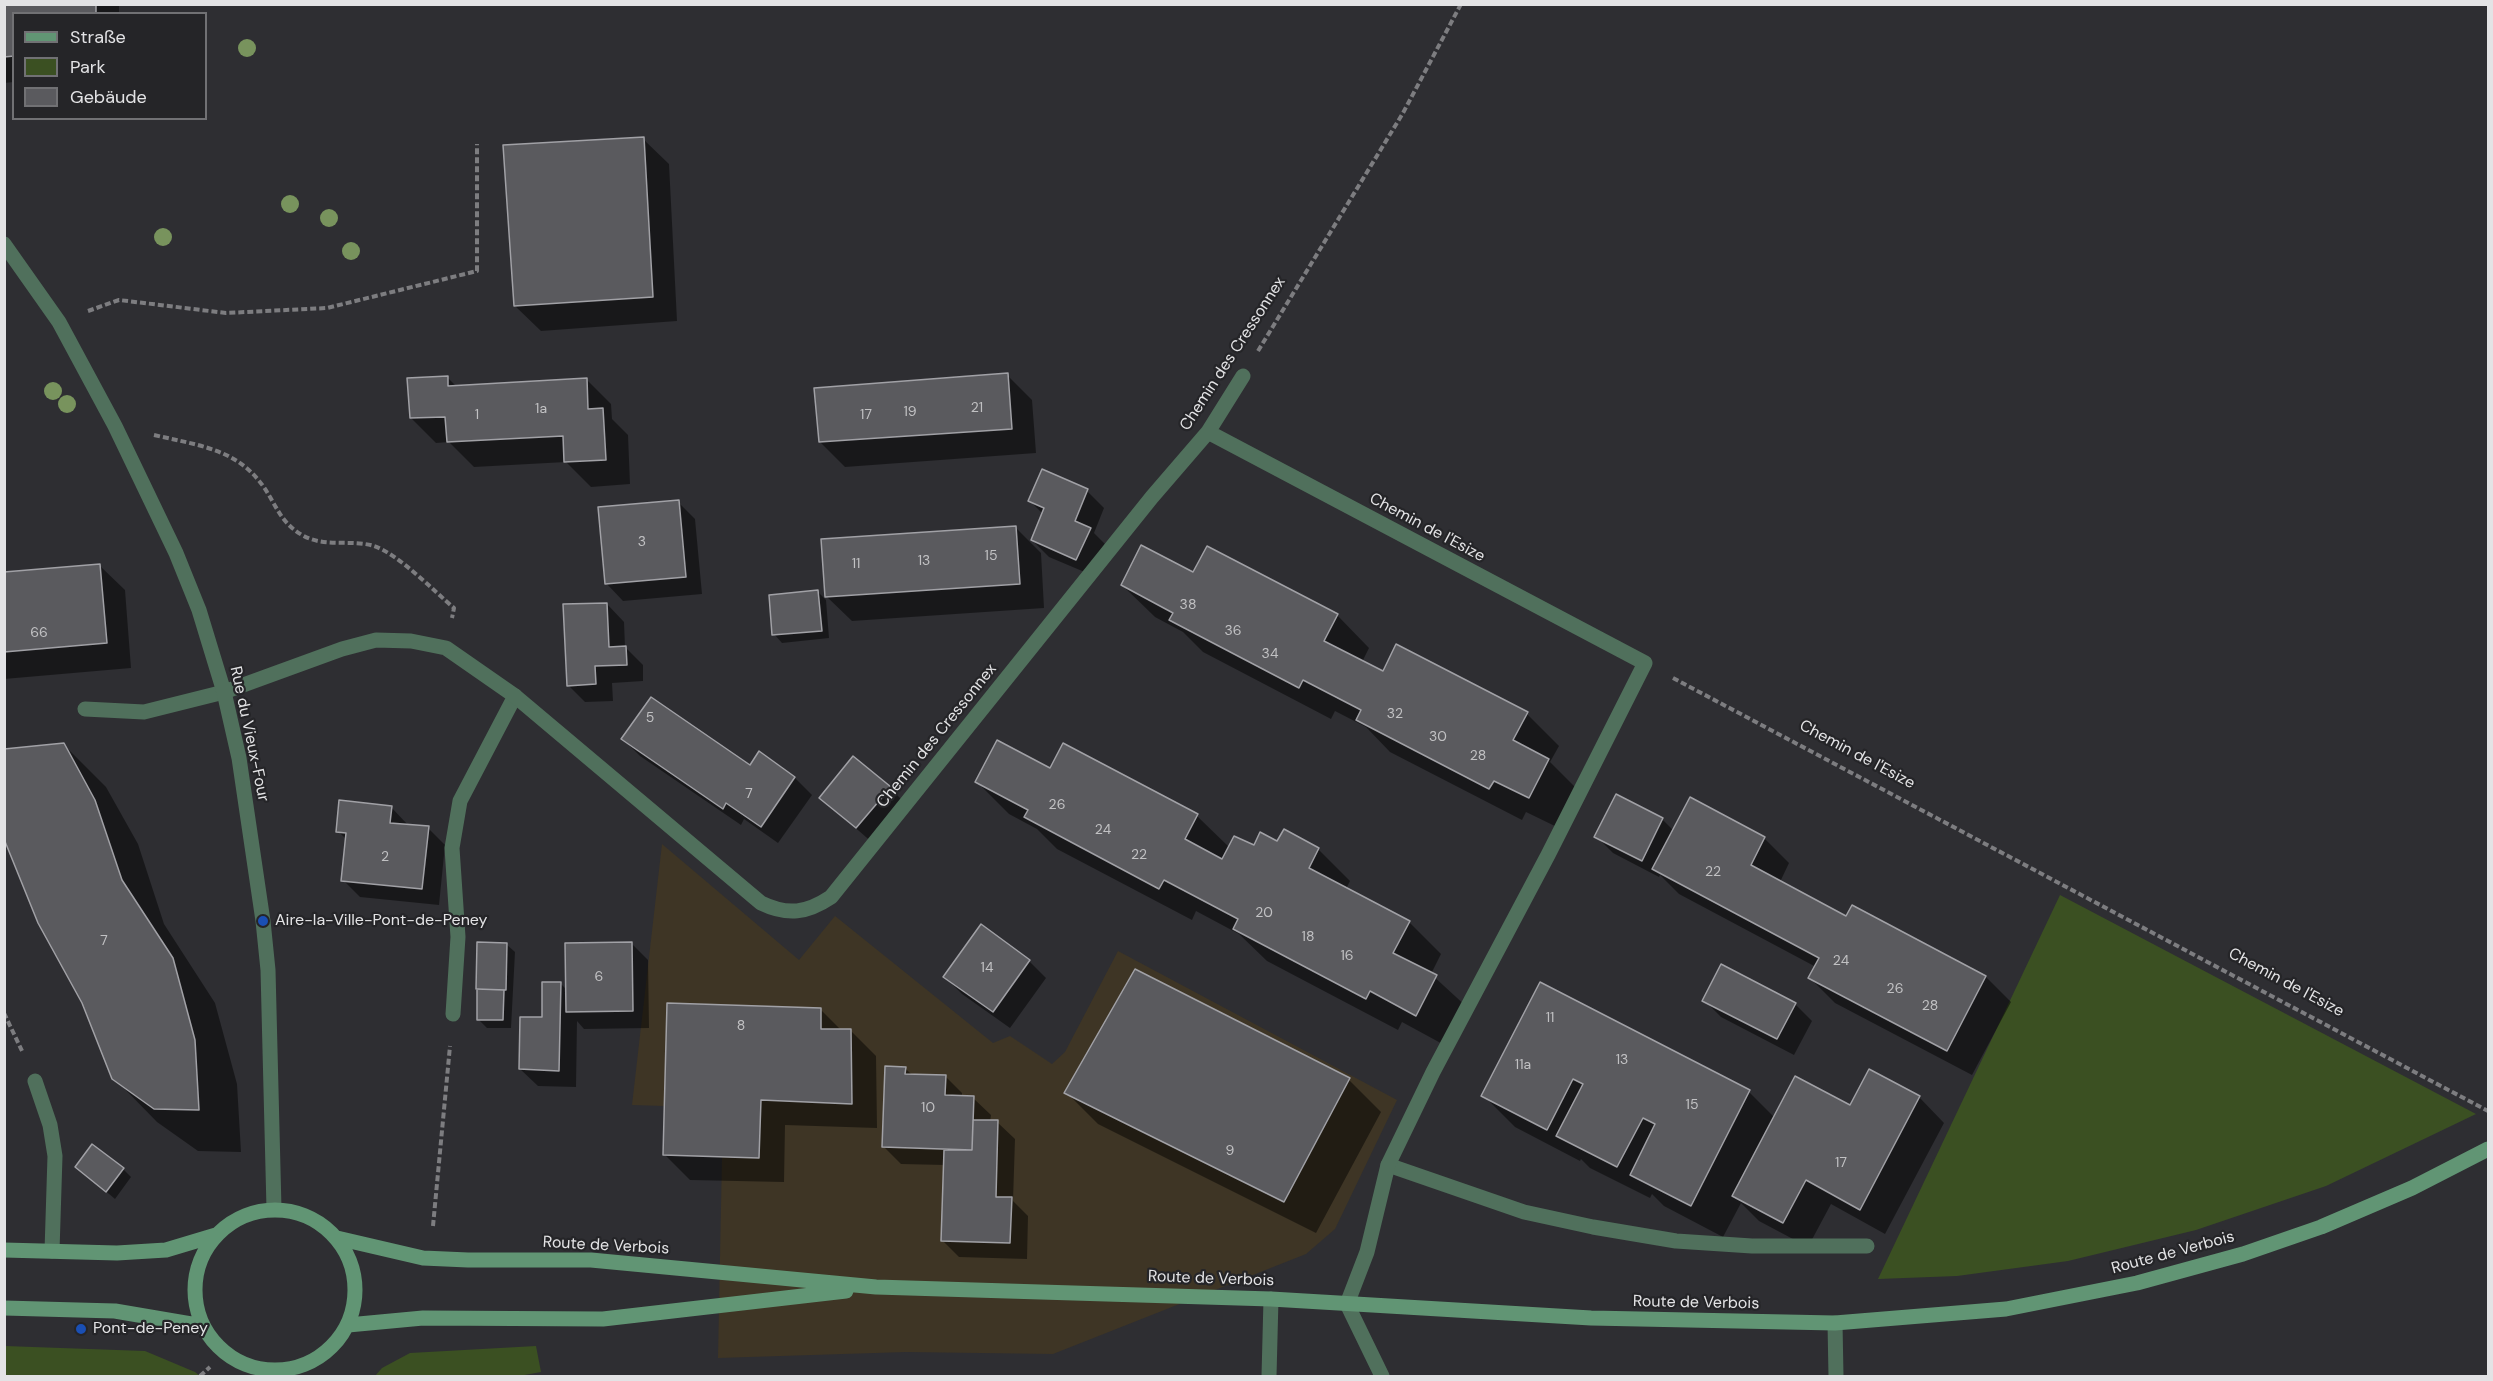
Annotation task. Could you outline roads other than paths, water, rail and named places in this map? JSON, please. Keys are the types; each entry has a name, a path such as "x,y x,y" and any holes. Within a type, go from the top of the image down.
{"street":[{"name":"Rue du Vieux-Four","path":"4,244 59,322 116,426 199,610 225,692 239,758 268,970 274,1209"},
{"name":"Chemin des Cressonnex","path":"85,709 144,712 225,692 342,649 376,640 411,641 446,648 515,696 761,903 776,910 795,911 814,908 831,897 1130,525 1208,432 1243,376"},
{"name":"Chemin de l'Esize","path":"1208,432 1645,663 1548,855 1432,1072 1388,1165"},
{"path":"453,1014 458,937 452,848 460,801 515,696"},
{"path":"35,1081 50,1125 55,1156 52,1251"},
{"name":"Route de Verbois","path":"337,1238 423,1258 591,1260 876,1287 1271,1299 1591,1318 1835,1323 2006,1309 2137,1283 2243,1254 2321,1227 2412,1188 2488,1149"},
{"path":"1382,1377 1347,1304 1367,1252 1388,1165 1524,1212 1593,1227 1676,1241 1731,1245 1867,1246"},
{"path":"274,1209 302,1214 319,1222 337,1238 346,1250 353,1268 356,1298 348,1325 331,1348 307,1364 287,1373 263,1370 243,1364 226,1354 202,1326 195,1303 194,1288 199,1262 205,1249 216,1235 238,1218 252,1212 274,1209"},
{"path":"4,1250 117,1253 166,1250 216,1235"},
{"name":"Route de Verbois","path":"348,1325 423,1318 603,1319 876,1287"},
{"path":"1269,1377 1271,1299"},
{"path":"4,1308 115,1311 202,1326"},
{"path":"1835,1323 1836,1377"}],"place":[{"name":"Aire-la-Ville-Pont-de-Peney","path":"263,921"},
{"name":"Pont-de-Peney","path":"81,1329"}]}
